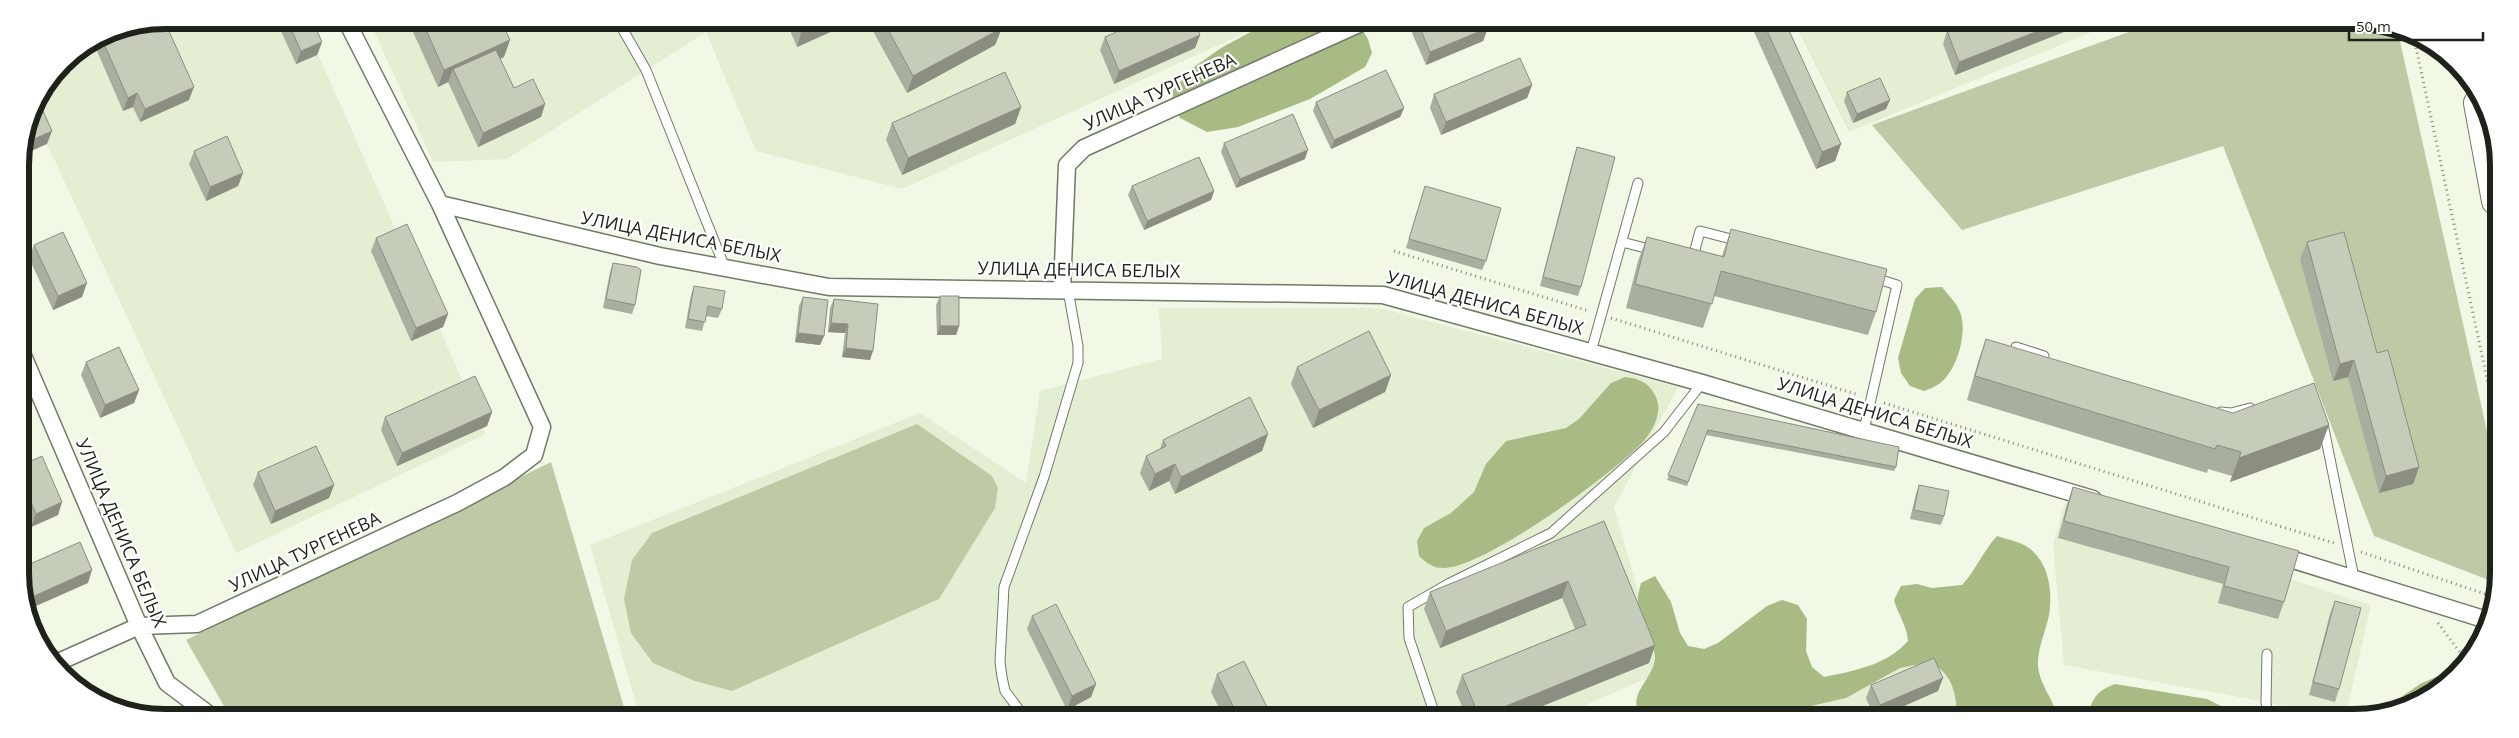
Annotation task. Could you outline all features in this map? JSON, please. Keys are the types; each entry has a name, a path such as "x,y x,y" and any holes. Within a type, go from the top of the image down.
{"highway":[{"path":"2480,114 2490,168"}],"street":[{"path":"351,29 440,204"},
{"name":"УЛИЦА ТУРГЕНЕВА","path":"1065,290 1066,165 1084,148 1348,29"},
{"name":"УЛИЦА ДЕНИСА БЕЛЫХ","path":"440,204 660,256 829,287 1382,295 1702,383 2109,504"},
{"name":"УЛИЦА ТУРГЕНЕВА","path":"61,661 139,626 196,624 456,503 505,477 534,455 542,426 440,204"},
{"name":"УЛИЦА ДЕНИСА БЕЛЫХ","path":"29,370 139,626 167,683 202,709"},
{"path":"2259,549 2482,618"}],"lane":[{"path":"623,29 646,70 725,268"},
{"path":"1591,352 1638,183"},
{"path":"1684,258 1693,261 1700,231 1747,244"},
{"path":"1622,242 1666,254"},
{"path":"1864,430 1897,285 1869,277"},
{"path":"1018,709 1005,691 1002,677 1000,654 1004,587 1044,477 1078,362 1078,346 1065,290"},
{"path":"2016,347 2053,359"},
{"path":"1433,709 1409,638 1408,607 1450,583 1551,533 1664,432 1702,383"},
{"path":"2212,411 2231,413 2260,406"},
{"path":"2320,419 2325,426 2354,578"},
{"path":"2267,654 2268,709"}],"path":[{"path":"2415,44 2490,393"},
{"path":"1394,251 2348,547 2488,595"},
{"path":"2420,598 2462,656"}],"shaded area":[{"path":"165,29 307,29 486,434 236,553 36,120 52,89 63,75 82,57 113,39 138,31"},
{"path":"373,29 1254,29 902,189 756,151 706,32 507,159 433,162"},
{"path":"1798,29 2099,29 1849,132"},
{"path":"2137,29 2354,29 2372,30 2399,36 2490,445 2490,580 2374,536 2223,146 1962,230 1872,125"},
{"path":"1159,308 1380,308 1678,387 1614,507 1661,672 1577,709 638,709 590,545 920,413 1026,483 1040,391 1162,359"},
{"path":"917,424 992,476 998,488 995,508 939,599 732,691 695,681 653,663 631,633 624,599 632,560 652,533"},
{"path":"551,462 625,709 226,709 186,640"},
{"path":"2065,503 2290,567 2287,578 2371,605 2347,709 2295,709 2064,665 2053,544"},
{"path":"1938,646 1964,709 1754,709"}],"green space":[{"path":"1256,29 1362,29 1368,39 1372,53 1365,67 1310,99 1238,127 1207,132 1180,118 1172,105 1173,90 1194,67 1221,48"},
{"path":"1942,287 1959,309 1963,330 1962,341 1956,361 1945,378 1937,385 1924,391 1910,386 1901,373 1898,358 1915,299 1925,288"},
{"path":"1625,377 1639,380 1646,384 1655,395 1658,408 1656,421 1650,433 1626,457 1604,476 1548,517 1489,552 1464,563 1445,568 1434,566 1419,556 1417,541 1424,528 1451,513 1474,492 1486,464 1506,441 1566,428 1579,419 1611,383"},
{"path":"1997,536 2023,544 2040,559 2048,577 2050,586 2049,615 2040,649 2038,667 2042,682 2055,709 1957,709 1952,685 1944,673 1930,662 1900,668 1846,698 1800,709 1637,708 1638,694 1651,672 1655,657 1639,614 1639,592 1641,583 1655,576 1671,602 1680,633 1688,646 1704,649 1718,643 1767,606 1782,600 1798,605 1807,619 1806,651 1812,667 1824,677 1869,666 1900,649 1908,641 1906,630 1894,600 1901,586 1917,584 1932,588 1962,585"},
{"path":"2447,672 2422,691 2390,705 2420,684"},
{"path":"2115,684 2207,699 2224,709 2090,709 2096,696 2103,689"}],"building":[{"path":"168,29 194,87 145,109 137,93 128,98 104,44 138,31"},
{"path":"291,29 316,29 322,42 301,51"},
{"path":"426,29 505,29 510,40 444,70"},
{"path":"799,29 810,29 801,33"},
{"path":"888,29 1000,29 913,76"},
{"path":"1123,29 1198,29 1200,35 1119,71 1105,37"},
{"path":"1420,29 1486,29 1430,52"},
{"path":"1766,29 1788,29 1841,144 1822,152"},
{"path":"1952,29 2043,29 1959,62 1947,31"},
{"path":"496,50 514,88 533,79 545,104 483,133 453,69"},
{"path":"1520,58 1532,85 1446,122 1434,94"},
{"path":"1386,70 1404,108 1334,140 1316,102"},
{"path":"1005,72 1021,107 908,158 892,123"},
{"path":"1880,78 1890,100 1857,114 1847,92"},
{"path":"42,108 52,131 31,141"},
{"path":"1293,114 1308,150 1240,179 1224,143"},
{"path":"227,136 243,173 210,187 194,151"},
{"path":"1577,147 1615,157 1581,287 1543,277"},
{"path":"1199,157 1214,191 1147,221 1132,186"},
{"path":"1425,186 1501,208 1486,261 1409,239"},
{"path":"407,224 448,314 416,328 376,238"},
{"path":"1731,229 1887,269 1876,312 1721,271 1712,304 1635,284 1647,237 1724,257"},
{"path":"63,232 87,283 58,296 34,245"},
{"path":"2344,232 2377,353 2388,350 2419,467 2386,476 2354,360 2340,364 2307,242"},
{"path":"613,263 637,267 641,270 635,305 606,299"},
{"path":"694,286 725,291 722,309 708,306 705,322 688,319"},
{"path":"940,296 959,296 959,326 940,326"},
{"path":"803,297 828,300 824,336 798,333"},
{"path":"834,299 878,304 873,351 846,348 848,324 831,323"},
{"path":"1369,331 1391,375 1319,410 1297,367"},
{"path":"1986,339 2233,413 2314,383 2329,425 2239,458 2241,452 2217,445 2215,449 1975,376"},
{"path":"119,347 139,390 105,405 86,362"},
{"path":"475,376 492,412 402,453 385,417"},
{"path":"1250,397 1268,434 1181,477 1175,464 1155,474 1146,456 1166,446 1163,440"},
{"path":"1698,404 1899,447 1896,467 1708,430 1688,482 1668,475"},
{"path":"316,446 334,485 275,511 258,472"},
{"path":"42,456 62,502 36,514 29,498 29,462"},
{"path":"1919,485 1949,491 1944,516 1914,510"},
{"path":"2073,487 2299,551 2284,602 2224,586 2229,567 2064,521"},
{"path":"1604,521 1655,645 1499,709 1476,709 1462,675 1586,625 1568,581 1446,631 1430,592"},
{"path":"80,542 92,570 31,598 29,564"},
{"path":"2335,601 2361,608 2339,689 2313,682"},
{"path":"1056,604 1096,684 1072,696 1032,616"},
{"path":"1934,658 1943,678 1880,705 1871,685"},
{"path":"1244,661 1268,709 1226,709 1233,706 1217,674"}]}
